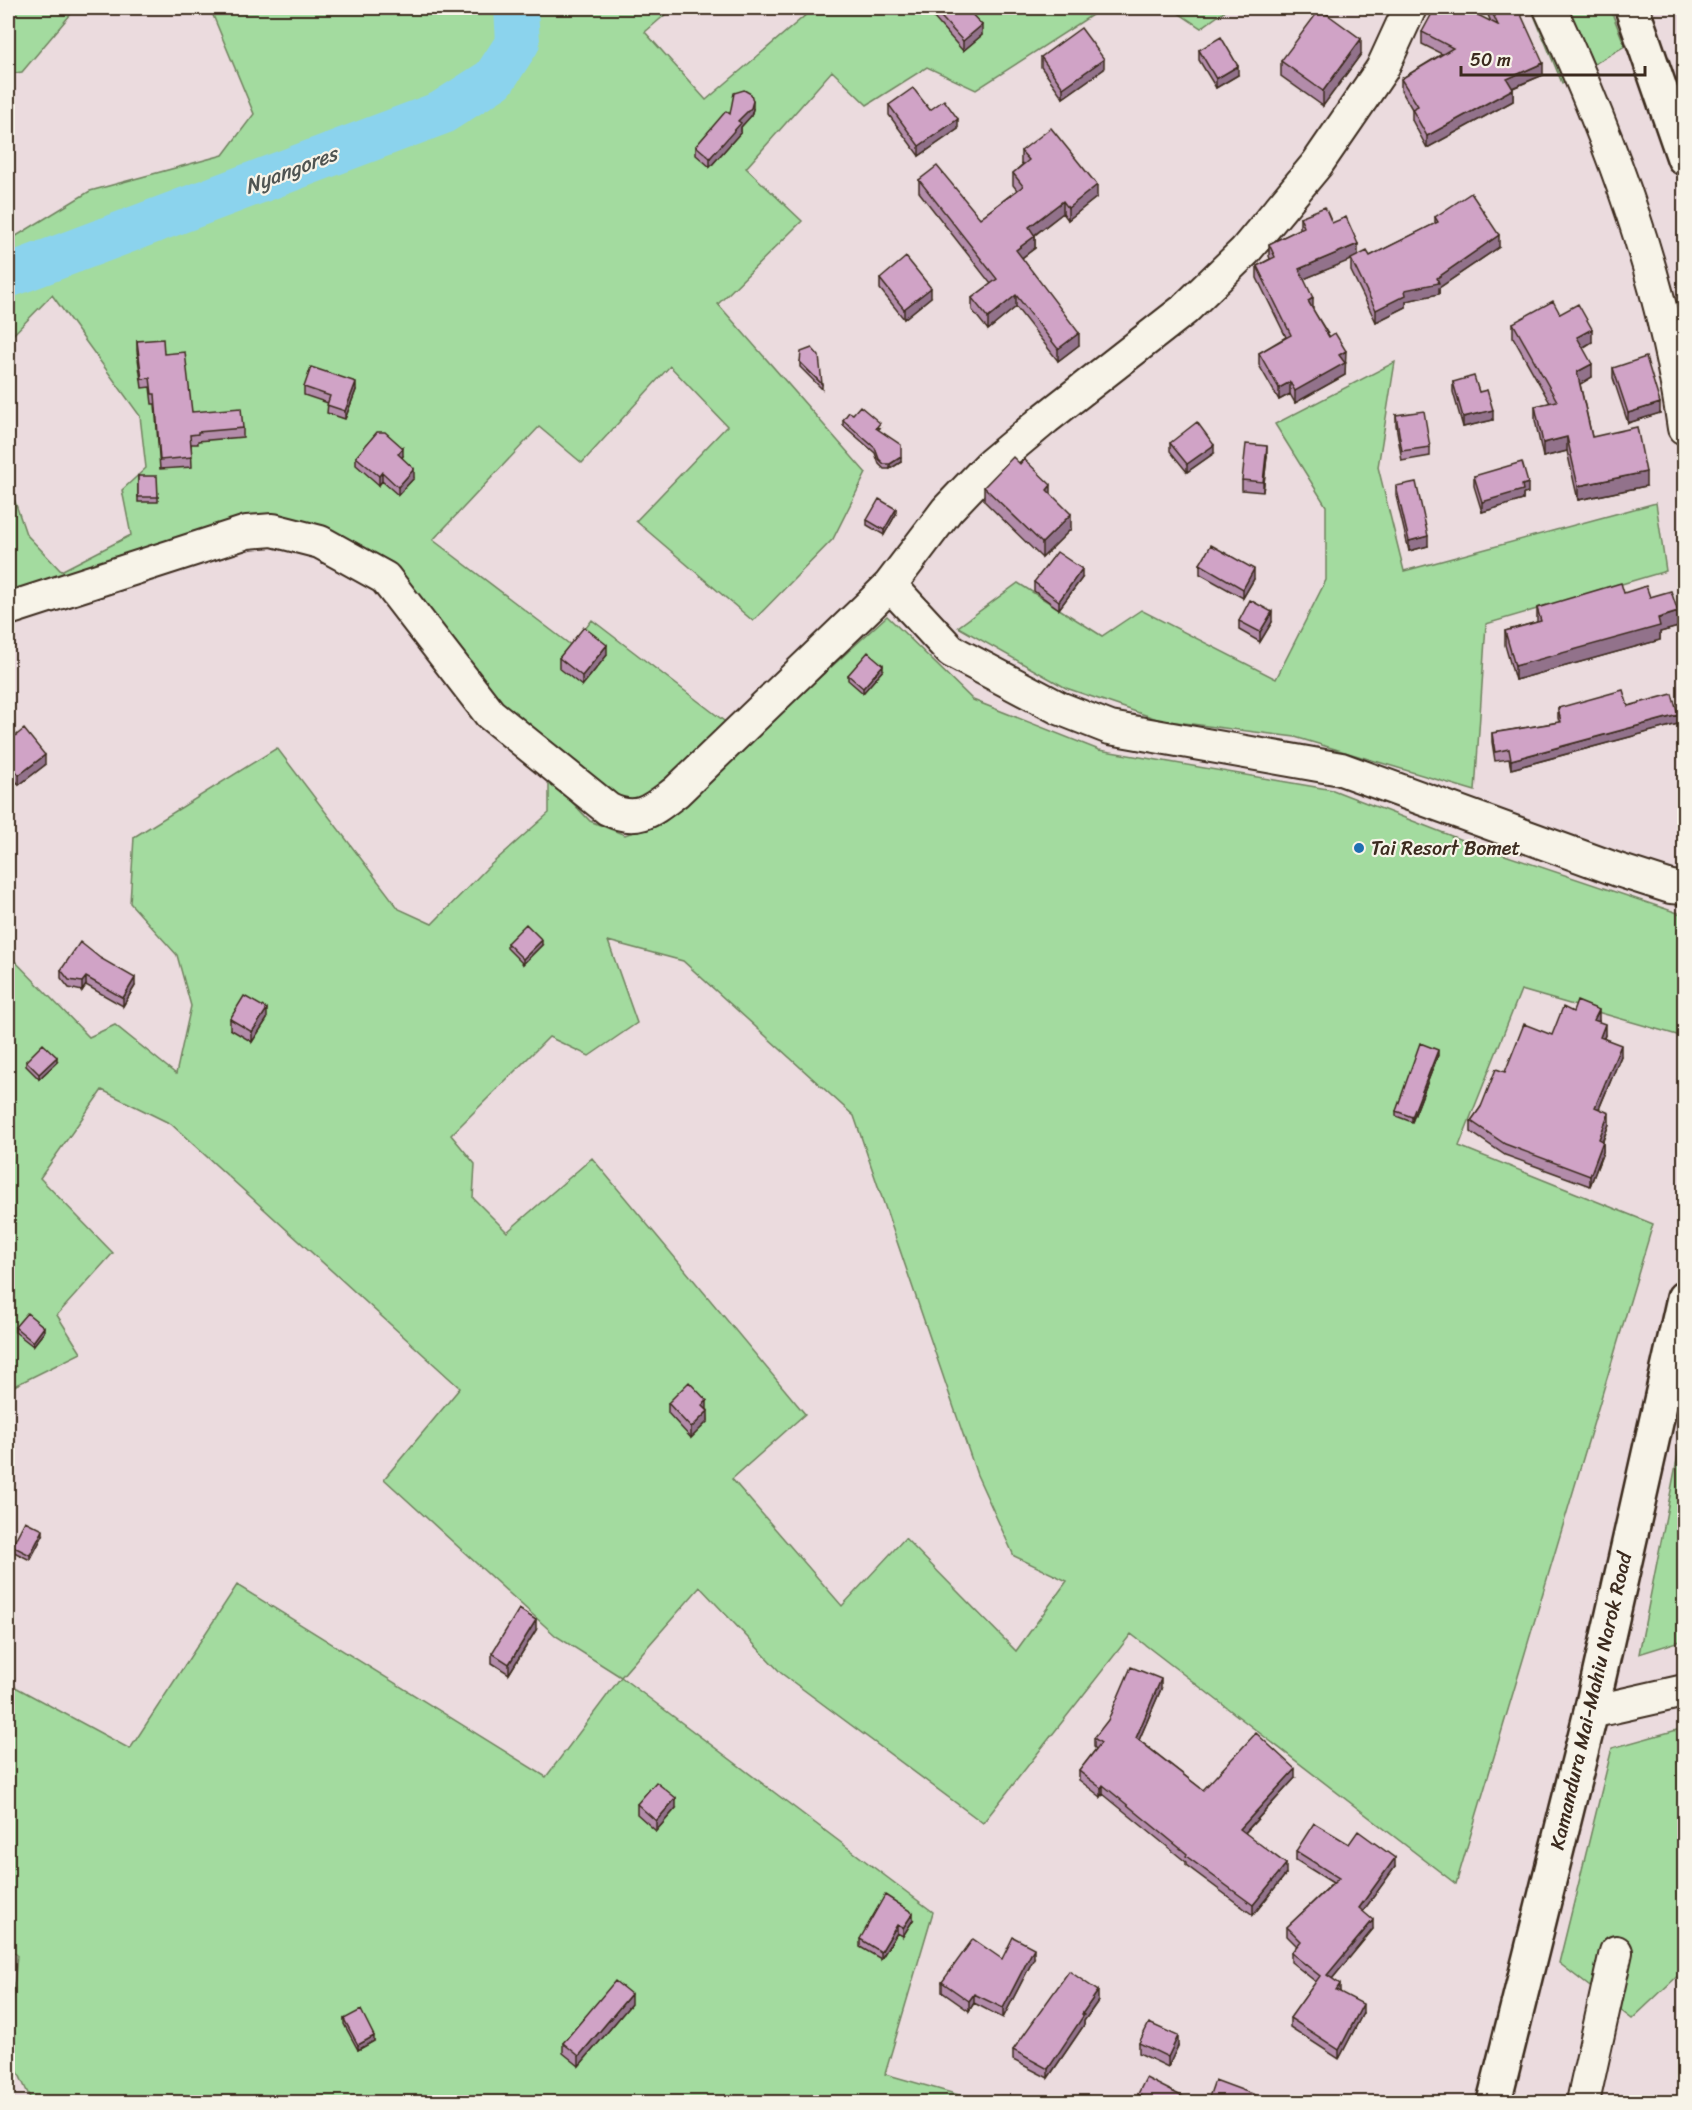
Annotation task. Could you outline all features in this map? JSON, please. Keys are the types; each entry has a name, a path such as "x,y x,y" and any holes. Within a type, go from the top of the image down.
{"highway":[{"path":"1632,8 1684,158"},
{"name":"Kamandura Mai-Mahiu Narok Road","path":"1494,2103 1591,1712 1684,1298"}],"street":[{"path":"8,609 247,532 273,530 320,542 385,578 490,714 608,809 620,815 641,816 676,792 890,585 947,510 990,465 1184,310 1245,251 1317,164 1382,69 1410,8"},
{"path":"1550,8 1603,130 1641,244 1664,318 1684,419"},
{"path":"890,585 951,651 1059,708 1110,728 1341,769 1618,870 1671,887 1684,888"},
{"path":"1591,1712 1684,1691"},
{"path":"1583,2103 1616,1952"}],"green space":[{"path":"8,8 76,8 22,72 8,74"},
{"path":"210,8 673,8 645,32 706,100 814,8 1103,8 976,90 927,67 867,105 832,71 746,168 802,221 718,304 866,473 833,539 753,621 636,521 727,426 670,366 582,463 539,427 433,540 572,646 592,620 728,724 640,803 611,800 495,711 399,575 361,545 306,523 232,520 8,594 8,481 26,534 61,571 131,535 122,490 146,468 140,416 52,295 8,340 8,241 90,191 223,155 254,114"},
{"path":"1171,8 1229,8 1201,28"},
{"path":"1531,8 1610,8 1625,46 1562,83"},
{"path":"1395,362 1378,467 1404,571 1656,503 1666,571 1486,624 1475,791 1295,737 1160,720 1066,688 958,627 1018,583 1102,636 1141,610 1276,679 1326,580 1326,506 1275,424"},
{"path":"887,616 973,700 1099,750 1333,790 1472,844 1684,915 1684,1037 1521,990 1459,1146 1653,1224 1456,1884 1131,1634 983,1823 781,1673 700,1587 621,1677 556,1636 384,1479 460,1388 171,1124 102,1090 40,1178 113,1253 57,1315 81,1353 8,1389 8,954 89,1037 115,1025 176,1074 191,1006 177,955 130,903 134,837 277,748 399,909 432,924 487,868 549,813 549,778 590,821 625,835 663,821","holes":["608,941 683,961 854,1116 977,1475 1014,1556 1067,1581 1016,1651 905,1538 842,1606 732,1479 805,1414 592,1158 507,1232 473,1198 475,1164 451,1135 549,1037 589,1056 637,1023"]},
{"path":"1684,1424 1684,1640 1639,1654"},
{"path":"237,1585 546,1777 621,1677 933,1912 885,2074 973,2099 972,2102 32,2102 8,2051 17,1955 8,1947 8,1683 130,1749"},
{"path":"1684,1728 1684,1970 1632,2019 1559,1963 1612,1748"}],"building":[{"path":"933,8 966,8 982,25 963,41"},
{"path":"1435,8 1464,8 1498,25 1490,8 1518,8 1543,63 1507,79 1513,89 1427,136 1412,109 1418,106 1401,79 1453,48 1422,32"},
{"path":"1320,9 1361,39 1323,91 1281,61"},
{"path":"1081,28 1104,59 1063,88 1041,57"},
{"path":"1221,37 1238,66 1216,79 1199,50"},
{"path":"913,88 930,110 944,100 958,119 919,146 889,105"},
{"path":"744,90 751,94 753,101 751,108 738,121 741,123 710,158 696,146 726,111 730,114 734,93"},
{"path":"1051,128 1097,185 1068,208 1063,201 1029,227 1035,236 1016,250 1079,333 1058,349 1016,295 988,318 972,298 997,279 919,180 937,166 980,218 1023,186 1013,173 1029,160 1021,151"},
{"path":"1471,193 1499,235 1437,278 1439,283 1405,290 1406,295 1376,310 1351,259 1367,251 1370,256 1438,222 1435,217"},
{"path":"1325,207 1332,223 1346,217 1358,244 1299,269 1313,298 1308,301 1329,337 1335,333 1346,351 1339,355 1345,363 1295,391 1290,382 1279,388 1259,353 1291,335 1257,266 1275,257 1269,244 1304,227 1300,217"},
{"path":"906,257 931,288 904,309 880,279"},
{"path":"1553,301 1560,314 1578,304 1592,329 1577,337 1592,364 1577,372 1592,437 1637,427 1646,472 1578,486 1567,437 1543,443 1535,406 1557,401 1513,323"},
{"path":"163,339 164,354 185,352 192,412 241,408 243,428 198,432 198,434 190,435 192,457 160,460 155,394 152,394 150,378 142,379 137,341"},
{"path":"812,348 819,356 822,384 800,362 801,352"},
{"path":"1646,357 1660,403 1628,413 1613,368"},
{"path":"311,367 356,382 345,411 327,405 330,396 304,387"},
{"path":"1474,376 1479,392 1487,390 1493,410 1463,417 1453,382"},
{"path":"860,406 880,423 876,428 901,445 901,457 890,464 884,464 879,459 875,448 843,420 849,412 853,414"},
{"path":"1424,411 1430,447 1402,451 1396,415"},
{"path":"1197,422 1214,445 1187,464 1170,443"},
{"path":"377,432 385,432 403,448 398,454 414,469 398,487 382,472 379,476 356,457"},
{"path":"1246,444 1267,446 1263,482 1242,480"},
{"path":"1013,457 1020,464 1024,459 1051,485 1047,490 1071,514 1042,543 984,487"},
{"path":"1522,462 1528,483 1522,485 1523,490 1482,502 1474,476"},
{"path":"138,476 157,476 158,497 138,497"},
{"path":"1416,482 1428,536 1409,541 1396,486"},
{"path":"879,499 896,509 884,530 867,520"},
{"path":"1211,545 1254,569 1243,589 1200,564"},
{"path":"1057,552 1082,569 1059,601 1034,582"},
{"path":"1621,583 1624,593 1646,586 1650,597 1671,591 1678,612 1658,618 1660,626 1515,666 1505,631 1541,621 1537,608"},
{"path":"1250,600 1272,612 1260,632 1239,621"},
{"path":"584,627 607,645 582,676 559,658"},
{"path":"868,652 883,665 863,688 848,675"},
{"path":"1623,690 1628,706 1672,694 1678,715 1511,760 1509,749 1495,752 1492,733 1561,722 1558,708"},
{"path":"24,729 45,755 19,775 8,761 8,742"},
{"path":"526,924 542,940 523,959 507,943"},
{"path":"80,942 100,958 135,978 123,998 86,977 82,982 69,980 61,970"},
{"path":"244,996 267,1009 252,1032 230,1019"},
{"path":"1577,1001 1599,1010 1594,1020 1605,1024 1600,1037 1621,1045 1595,1107 1609,1113 1599,1139 1603,1141 1590,1176 1505,1144 1471,1121 1481,1107 1496,1069 1505,1072 1524,1024 1552,1035 1563,1007 1573,1012"},
{"path":"1420,1043 1438,1050 1412,1117 1396,1111"},
{"path":"43,1044 57,1057 39,1074 26,1061"},
{"path":"8,1137 14,1142 8,1149"},
{"path":"27,1313 44,1327 33,1342 15,1327"},
{"path":"689,1382 707,1401 702,1405 708,1411 691,1428 668,1403"},
{"path":"25,1521 43,1530 30,1555 12,1546"},
{"path":"519,1609 536,1620 509,1664 492,1653"},
{"path":"1131,1667 1161,1679 1136,1738 1203,1790 1256,1733 1295,1769 1240,1829 1286,1864 1253,1905 1186,1856 1187,1854 1103,1785 1101,1788 1079,1771 1101,1743 1094,1738 1108,1720"},
{"path":"656,1782 676,1798 656,1821 637,1804"},
{"path":"1314,1823 1349,1844 1358,1831 1395,1858 1359,1908 1373,1920 1327,1975 1340,1984 1336,1990 1363,2004 1339,2050 1290,2018 1320,1976 1291,1953 1301,1941 1287,1927 1339,1878 1296,1851"},
{"path":"885,1895 913,1913 903,1928 897,1925 881,1952 860,1939"},
{"path":"1013,1937 1034,1948 1003,2008 974,1994 969,2001 942,1982 973,1939 1002,1959"},
{"path":"1069,1971 1098,1991 1048,2069 1013,2050"},
{"path":"615,1981 631,1994 579,2056 563,2043"},
{"path":"361,2010 374,2036 358,2045 344,2019"},
{"path":"1149,2023 1178,2036 1168,2057 1139,2043"},
{"path":"1146,2078 1195,2103 1154,2103 1138,2094"},
{"path":"1215,2080 1277,2103 1207,2103"}],"waterway":[{"name":"Nyangores","path":"8,276 441,113 494,79 518,42 516,8"}],"place":[{"name":"Tai Resort Bomet","path":"1359,848"}]}
